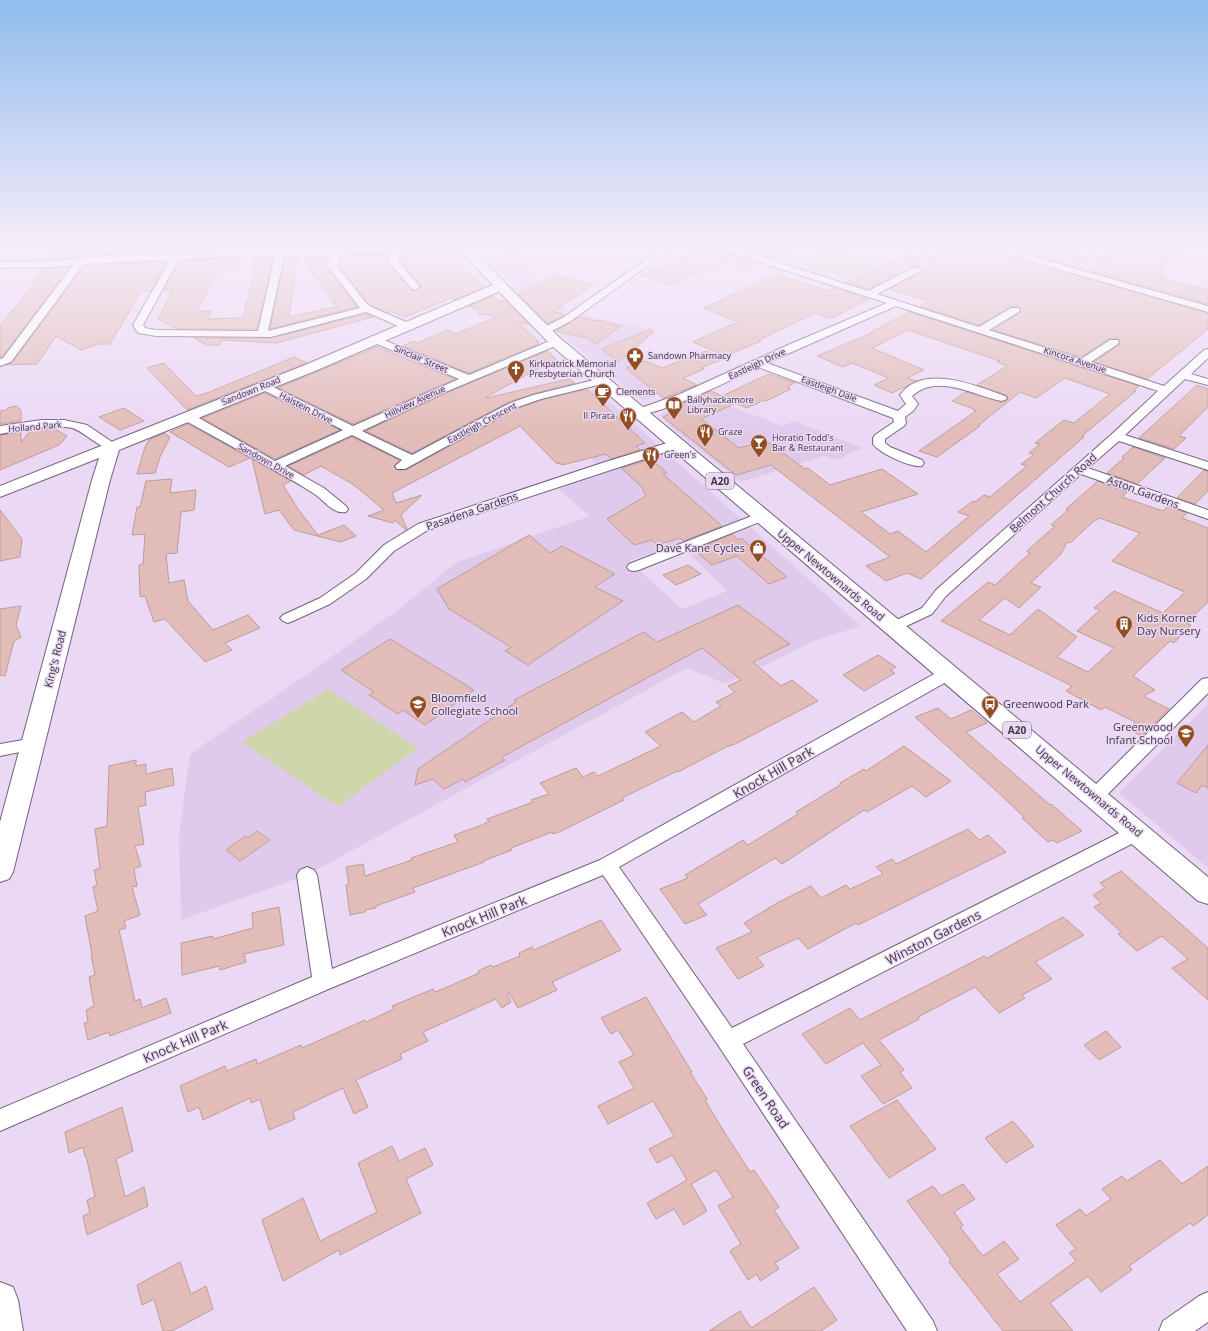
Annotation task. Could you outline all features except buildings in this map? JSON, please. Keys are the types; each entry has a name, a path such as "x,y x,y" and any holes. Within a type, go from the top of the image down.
{"street":[{"path":"1,363 7,360 44,310"},
{"path":"146,310 138,325 139,328 148,332 262,334 280,332 363,310"},
{"path":"262,334 267,310"},
{"path":"370,310 407,326"},
{"name":"Sandown Road","path":"0,492 112,446 188,417 444,310"},
{"name":"Upper Newtownards Road","path":"524,310 556,342 1138,832 1208,893"},
{"path":"544,331 556,326 578,310"},
{"name":"Eastleigh Drive","path":"640,412 660,407 693,394 758,363 878,310"},
{"name":"Kincora Avenue","path":"921,310 1166,390"},
{"path":"981,330 1015,310"},
{"name":"Sinclair Street","path":"374,340 467,378"},
{"name":"Hillview Avenue","path":"275,466 467,378 556,342"},
{"path":"1083,363 1114,342"},
{"name":"Belmont Church Road","path":"894,627 927,611 941,593 1118,436 1208,352"},
{"name":"Eastleigh Dale","path":"758,363 899,416"},
{"path":"1183,375 1208,382"},
{"name":"Eastleigh Crescent","path":"350,431 406,463 514,405 536,397 602,381"},
{"path":"918,463 886,450 879,444 879,438 900,423 899,416 909,410 912,404 906,395 911,388 921,383 941,381 1001,398"},
{"name":"Halstein Drive","path":"263,386 350,431"},
{"name":"Sandown Drive","path":"188,417 319,491 341,509"},
{"name":"Holland Park","path":"0,430 28,426 71,425 83,428 112,446"},
{"path":"1118,436 1208,466"},
{"name":"Pasadena Gardens","path":"288,618 325,601 361,576 389,548 423,527 677,444"},
{"name":"King's Road","path":"0,872 101,480 112,446"},
{"name":"Aston Gardens","path":"1079,469 1208,515"},
{"path":"634,567 762,516"},
{"name":"Knock Hill Park","path":"0,1120 323,982 607,865 732,796 819,745 948,673"},
{"path":"1095,796 1208,683"},
{"path":"0,750 34,744"},
{"name":"Winston Gardens","path":"728,1041 1138,832"},
{"name":"Green Road","path":"607,865 728,1041 923,1331"},
{"path":"307,876 323,982"},
{"path":"0,1300 4,1331"},
{"path":"1173,1331 1208,1305"}],"shaded area":[{"path":"537,310 567,310 548,321"},
{"path":"583,315 656,331 637,348 627,352 691,382 643,401 561,335"},
{"name":"Bloomfield Collegiate School","path":"595,389 861,626 811,642 726,684 687,668 307,875 181,920 179,834 190,754 398,610 457,562 590,516 558,489 603,470 537,405","holes":["679,544 727,590 682,609 629,561"]},
{"path":"702,395 782,426 794,421 862,448 837,460 824,456 741,482 675,431 659,415"},
{"name":"Greenwood Infant School","path":"1208,704 1208,868 1119,793"}],"green space":[{"path":"328,689 418,748 338,807 242,742"}],"place":[{"name":"Sandown Pharmacy","path":"635,371"},
{"name":"Kirkpatrick Memorial Presbyterian Church","path":"516,384"},
{"name":"Clements","path":"603,407"},
{"name":"Ballyhackamore Library","path":"674,420"},
{"name":"Il Pirata","path":"628,431"},
{"name":"Graze","path":"705,447"},
{"name":"Horatio Todd's Bar & Restaurant","path":"759,458"},
{"name":"Green's","path":"651,470"},
{"name":"Dave Kane Cycles","path":"758,563"},
{"name":"Kids Korner Day Nursery","path":"1124,639"},
{"name":"Bloomfield Collegiate School","path":"418,719"},
{"name":"Greenwood Park","path":"990,719"},
{"name":"Greenwood Infant School","path":"1186,748"}]}
